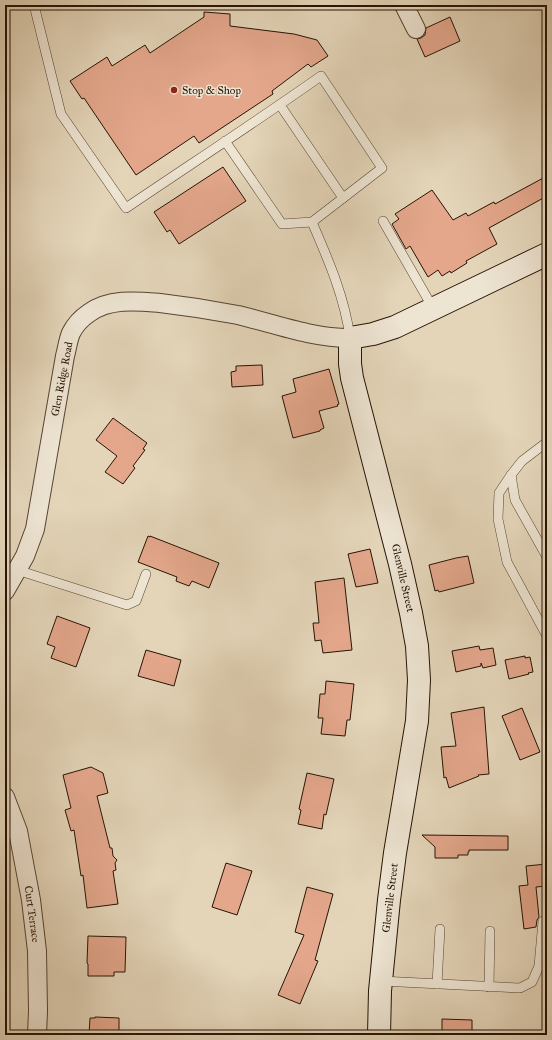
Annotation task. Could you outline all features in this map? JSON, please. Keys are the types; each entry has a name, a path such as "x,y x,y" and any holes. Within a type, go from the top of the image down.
{"main road":[{"path":"350,338 373,334 395,327 547,254"},
{"name":"Glenville Street","path":"350,338 350,364 352,378 400,564 417,646 419,680 417,721 390,891 381,981 379,1035"}],"street":[{"path":"404,5 416,29"},
{"name":"Glen Ridge Road","path":"5,591 25,556 36,529 65,356 71,333 82,319 90,312 107,304 137,301 192,307 237,315 316,335 350,338"},
{"name":"Curt Terrace","path":"5,797 18,831 31,900 37,950 37,1035"}],"lane":[{"path":"34,5 61,114 126,208 321,76 382,168 312,222 282,224 226,141"},
{"path":"280,105 343,198"},
{"path":"382,221 433,308"},
{"path":"312,222 330,264 347,319 350,338"},
{"path":"547,442 522,461 499,493 498,519 507,562 547,636"},
{"path":"511,475 515,500 547,557"},
{"path":"17,570 127,604 136,601 146,574"},
{"path":"381,981 520,988 532,982 539,966 543,921"},
{"path":"437,984 440,929"},
{"path":"489,987 490,931"}],"building":[{"name":"Stop & Shop","path":"204,12 230,14 230,26 294,34 317,40 328,56 311,67 308,64 272,91 273,94 199,143 194,136 136,175 84,98 82,99 70,81 107,57 112,66 145,45 150,53 204,17"},
{"path":"450,17 460,41 425,57 417,39 425,35 426,28"},
{"path":"223,167 246,201 179,244 170,230 167,232 154,212"},
{"path":"547,176 547,196 489,228 497,244 466,261 467,263 451,273 450,271 442,276 438,270 428,277 410,246 406,249 392,224 399,219 395,214 432,190 453,220 466,213 468,216 494,202 495,204"},
{"path":"262,365 263,385 232,387 231,372 236,371 236,366"},
{"path":"329,369 339,404 337,405 338,406 319,411 324,428 320,431 293,438 282,396 296,392 293,379"},
{"path":"113,418 147,443 143,449 145,450 133,466 135,468 123,484 105,472 117,456 96,440"},
{"path":"148,536 219,563 209,588 192,581 189,586 176,581 177,577 138,562"},
{"path":"370,549 378,583 356,587 348,554"},
{"path":"468,556 474,583 439,592 438,590 435,591 429,565"},
{"path":"344,578 352,650 323,653 321,640 315,641 313,623 319,623 315,582"},
{"path":"57,616 90,628 76,667 51,658 55,647 47,644"},
{"path":"479,646 480,650 493,648 496,665 483,668 481,663 481,666 456,672 452,651"},
{"path":"146,650 181,660 174,686 138,676"},
{"path":"525,656 525,658 530,657 533,672 509,679 505,660"},
{"path":"326,681 354,684 350,720 347,720 345,736 321,734 323,718 318,718 320,694 325,694"},
{"path":"484,707 489,774 478,775 479,776 449,788 446,777 444,778 441,747 456,746 451,713"},
{"path":"522,708 540,752 520,760 502,716"},
{"path":"91,767 103,773 108,793 97,796 110,848 112,848 113,856 117,860 115,863 116,870 113,871 118,904 87,908 83,875 81,876 74,830 71,831 65,810 71,808 63,775"},
{"path":"307,773 334,779 326,815 324,814 322,829 298,824 301,810 299,809"},
{"path":"422,835 508,836 508,850 469,850 468,855 458,855 458,858 435,858 435,847"},
{"path":"226,863 252,871 237,915 212,907"},
{"path":"547,864 547,886 536,887 539,917 536,927 524,929 519,886 528,885 526,866"},
{"path":"307,887 333,894 315,960 318,961 300,1004 278,995 304,935 295,932"},
{"path":"88,936 126,937 125,972 114,972 114,976 88,976"},
{"path":"90,1018 119,1018 119,1035 89,1035"},
{"path":"442,1019 472,1020 472,1035 442,1035"}],"place":[{"name":"Stop & Shop","path":"174,90"}]}
